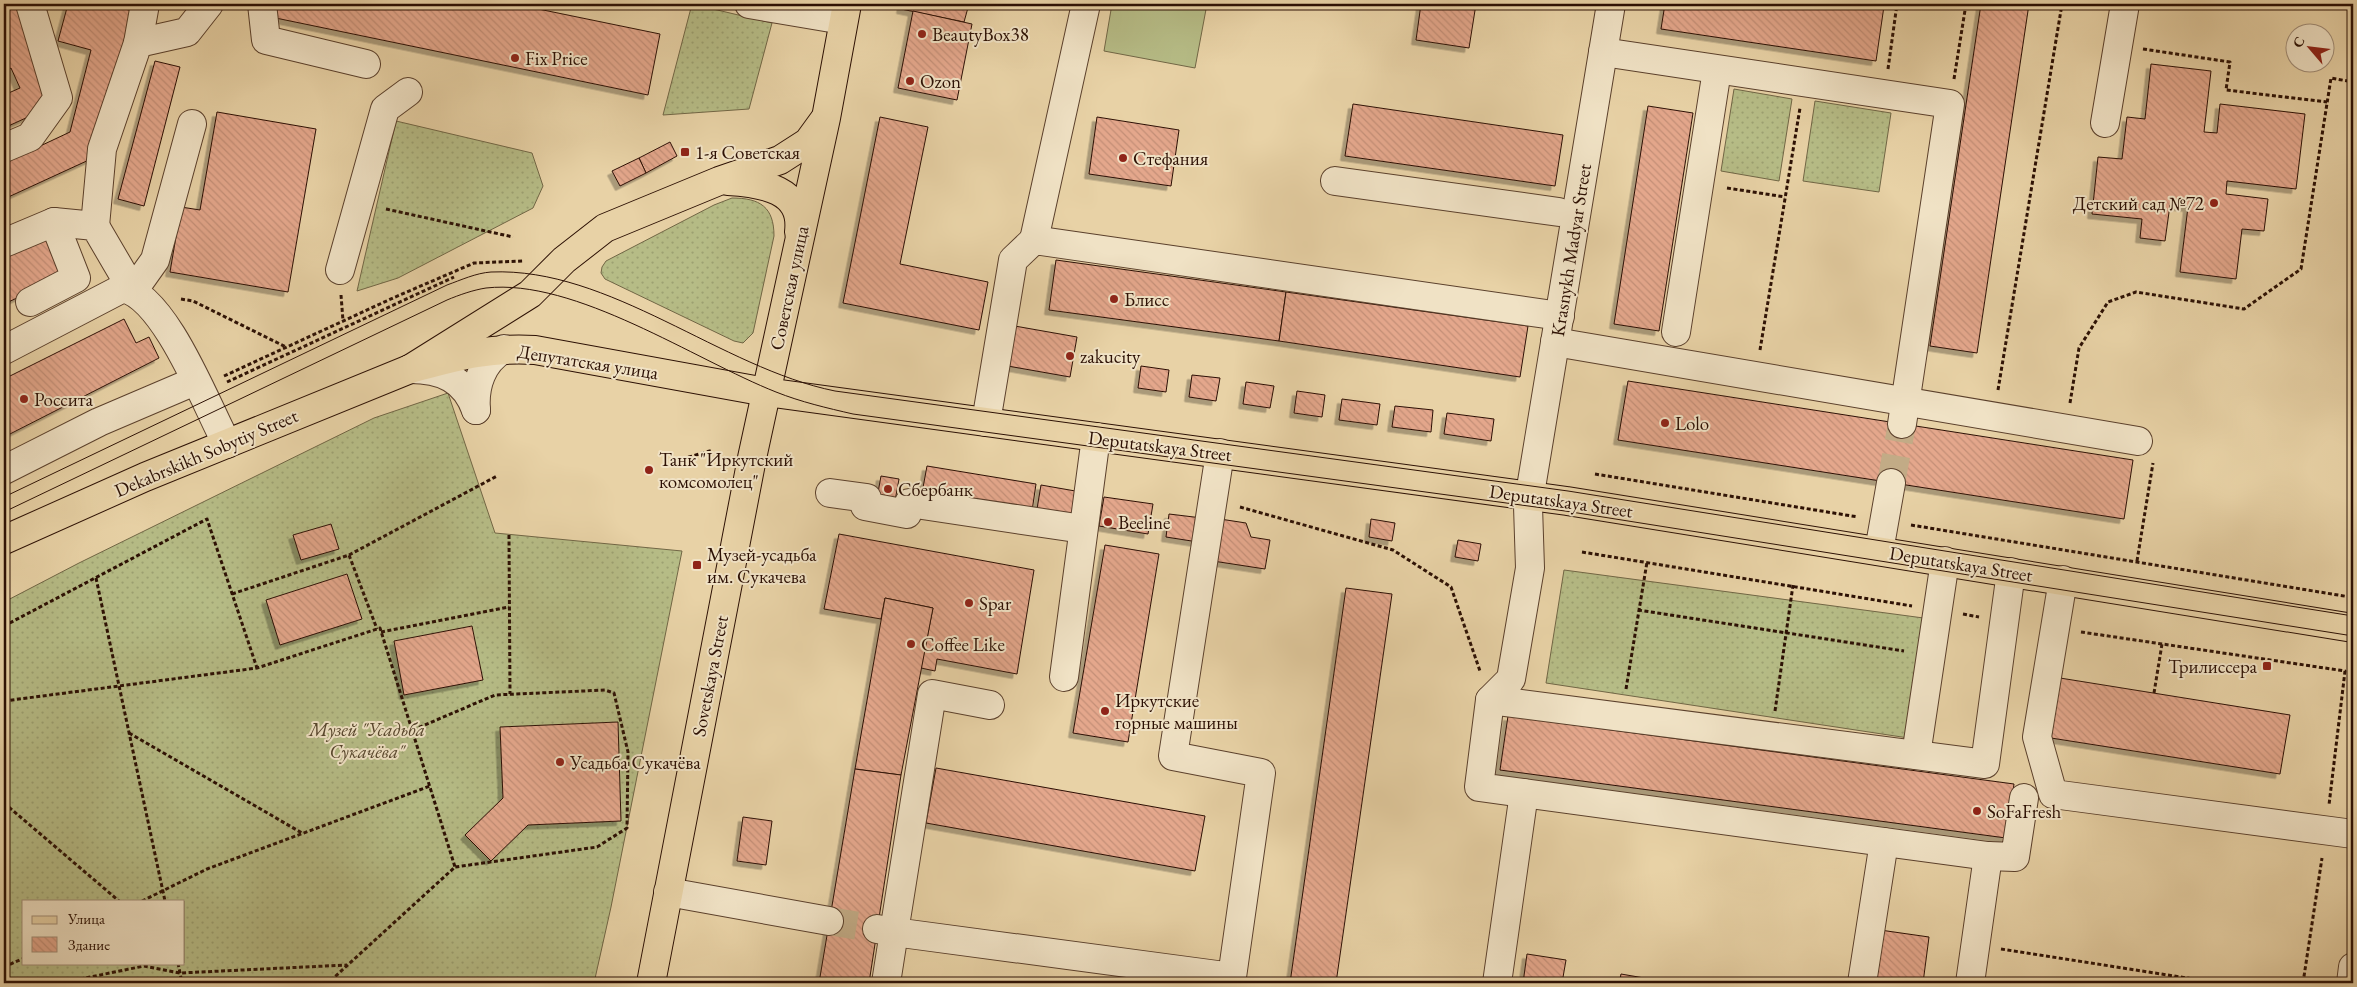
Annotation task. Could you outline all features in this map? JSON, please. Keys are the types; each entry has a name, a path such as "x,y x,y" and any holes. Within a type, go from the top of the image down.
{"main road":[{"path":"410,369 530,294 564,260 605,228 719,181 766,166 792,154 815,135 826,118 845,12"},
{"name":"Советская улица","path":"668,892 766,392 826,118"},
{"path":"719,181 760,185 779,191 788,197 796,207 800,220 798,244"},
{"name":"Депутатская улица","path":"410,369 481,351 504,349 535,350 766,392"},
{"name":"Dekabrskikh Sobytiy Street","path":"4,540 145,477 410,369"},
{"name":"Deputatskaya Street","path":"766,392 1530,496 1879,550 2353,628"},
{"path":"651,983 668,892"}],"street":[{"path":"4,148 30,137 58,98 30,4"},
{"path":"134,292 95,226 102,149 138,43 145,4"},
{"path":"138,43 187,32 209,4"},
{"path":"262,4 266,40 366,64"},
{"path":"749,4 845,12"},
{"path":"986,422 1013,260 1034,240 1086,4"},
{"name":"Krasnykh Madyar Street","path":"1490,700 1511,680 1530,568 1528,506 1611,4"},
{"path":"2106,123 2125,4"},
{"path":"1603,52 1950,104 1903,413"},
{"path":"1676,332 1716,70"},
{"path":"340,270 385,109 408,92"},
{"path":"134,292 156,260 192,124"},
{"path":"1335,181 1559,212"},
{"path":"4,243 54,222 95,226"},
{"path":"30,302 76,278 54,222"},
{"path":"1034,240 1558,329 1903,413 1993,417 2138,441"},
{"path":"4,350 123,288 134,292 150,304 173,336 227,444"},
{"path":"410,369 433,371 457,381 469,392 476,410 476,392 481,374 489,360 504,349"},
{"path":"4,470 99,422 197,384"},
{"path":"1064,677 1096,437"},
{"path":"886,931 1232,980 1261,773 1173,756 1220,453"},
{"path":"1879,550 1891,483"},
{"path":"830,493 867,498 865,506 907,514 909,503 1084,529"},
{"path":"1916,755 1945,561"},
{"path":"2011,572 1986,764 1490,700 1479,787 1988,856 2015,857 2024,798"},
{"path":"2063,580 2037,738 2053,794 2353,834"},
{"path":"886,983 886,931 932,694 990,704"},
{"path":"1496,983 1524,793"},
{"path":"1862,983 1884,842"},
{"path":"1970,983 1988,856"},
{"path":"668,892 830,921"},
{"path":"2351,983 2353,966"}],"path":[{"path":"1884,94 1897,4"},
{"path":"1950,104 1966,4"},
{"path":"1993,417 2062,4"},
{"path":"2298,4 2307,4"},
{"path":"2118,45 2230,62 2226,90 2328,102"},
{"path":"2066,429 2079,348 2108,302 2136,292 2244,309 2301,268 2331,78 2353,82"},
{"path":"1755,377 1804,82"},
{"path":"1699,184 1786,197"},
{"path":"359,202 514,237"},
{"path":"197,384 287,347 392,298 474,263 564,260"},
{"path":"134,292 193,301 287,347"},
{"path":"2136,561 2156,444 2138,441"},
{"path":"682,459 713,450"},
{"path":"1595,474 2350,596"},
{"path":"232,594 349,555 497,476"},
{"path":"1213,500 1393,550 1451,587 1490,700"},
{"path":"4,626 207,519 257,668"},
{"path":"509,535 510,694"},
{"path":"349,555 377,629"},
{"path":"2352,566 2353,556"},
{"path":"1621,717 1647,562"},
{"path":"96,578 165,900"},
{"path":"1771,736 1793,585"},
{"path":"381,632 509,607"},
{"path":"1638,610 1913,653"},
{"path":"4,700 257,668 380,628 456,867"},
{"path":"2154,693 2162,644"},
{"path":"328,983 456,867 596,847 627,828 628,752 614,693 605,690 496,695 413,730"},
{"path":"129,733 303,834"},
{"path":"144,900 207,869 430,786"},
{"path":"4,803 118,900"},
{"path":"1976,945 2219,983"},
{"path":"4,967 22,959"},
{"path":"178,964 182,983"},
{"path":"61,983 144,966 180,973 348,965"},
{"path":"2174,983 2175,976"}],"green space":[{"path":"692,4 772,23 749,109 663,115"},
{"path":"1112,4 1207,4 1195,68 1104,51"},
{"path":"1734,89 1792,99 1779,181 1721,171"},
{"path":"1815,101 1891,113 1879,192 1803,181"},
{"path":"396,121 532,153 543,186 533,208 398,278 357,291"},
{"path":"732,198 742,198 758,202 764,206 771,218 774,236 753,333 743,343 734,341 605,279 601,273 606,261 714,205"},
{"name":"Музей \"Усадьба Сукачёва\"","path":"448,393 495,533 682,551 594,983 4,983 4,602 79,563 374,418"},
{"path":"1564,570 1931,619 1915,739 1546,683"}],"building":[{"path":"4,4 34,4 52,106 4,128 4,95 20,88 11,68 4,72"},
{"path":"68,4 104,4 133,11 91,159 4,199 4,163 70,132 91,50 58,41"},
{"path":"269,4 514,4 660,34 648,95 266,16"},
{"path":"902,4 969,4 964,22 901,9"},
{"path":"1421,4 1476,4 1469,48 1416,40"},
{"path":"1665,4 1867,4 1884,6 1876,61 1661,29"},
{"path":"1981,4 2029,4 1977,353 1930,346"},
{"path":"913,11 972,24 957,100 898,88"},
{"path":"155,61 180,67 144,206 118,199"},
{"path":"2151,64 2211,71 2204,132 2217,133 2220,104 2305,114 2296,189 2227,181 2226,194 2268,199 2264,231 2242,229 2236,279 2180,272 2188,207 2170,205 2165,241 2140,238 2142,219 2092,214 2098,157 2122,159 2127,117 2145,119"},
{"path":"1353,104 1563,135 1555,186 1345,156"},
{"path":"1648,106 1693,113 1659,331 1614,324"},
{"path":"217,112 316,129 288,292 170,272 181,207 200,210"},
{"path":"880,117 928,127 900,264 988,282 979,330 843,303"},
{"path":"1097,117 1179,130 1171,186 1089,174"},
{"path":"670,142 677,156 646,173 639,158"},
{"path":"639,158 646,173 620,186 612,171"},
{"path":"53,232 71,273 4,304 4,254"},
{"path":"1056,260 1286,292 1279,341 1049,310"},
{"path":"1286,292 1528,326 1520,377 1279,341"},
{"path":"124,319 136,343 149,337 159,358 6,436 4,432 4,379"},
{"path":"1009,325 1077,337 1070,377 1002,365"},
{"path":"1141,366 1169,370 1166,392 1138,388"},
{"path":"1192,375 1220,378 1216,401 1189,397"},
{"path":"1628,381 2133,460 2124,519 1618,440"},
{"path":"1246,382 1274,386 1270,408 1243,404"},
{"path":"1297,391 1325,395 1322,417 1294,413"},
{"path":"1342,399 1380,404 1377,425 1339,420"},
{"path":"1395,406 1433,410 1431,432 1392,427"},
{"path":"1447,413 1494,419 1491,441 1444,434"},
{"path":"927,466 1036,484 1032,511 922,493"},
{"name":"Сбербанк","path":"881,476 899,479 895,501 877,498"},
{"path":"1041,485 1081,492 1077,516 1037,509"},
{"path":"1104,497 1153,504 1148,534 1099,526"},
{"path":"1169,514 1202,518 1198,542 1166,537"},
{"path":"1220,519 1246,523 1251,537 1270,540 1265,569 1213,561"},
{"path":"1371,519 1395,523 1392,541 1369,537"},
{"path":"331,524 339,549 301,560 293,535"},
{"name":"Spar","path":"839,534 1034,570 1017,674 937,659 935,671 921,668 933,608 885,598 881,619 824,609"},
{"path":"1458,540 1481,544 1478,561 1455,557"},
{"path":"1105,545 1159,554 1128,742 1073,733"},
{"path":"347,574 362,619 280,645 266,600"},
{"path":"1346,588 1392,594 1336,983 1290,983"},
{"path":"885,598 933,608 901,775 855,769"},
{"path":"472,626 483,680 404,695 394,641"},
{"path":"2060,678 2290,715 2280,774 2051,738"},
{"path":"1508,716 2014,784 2006,838 1500,770"},
{"name":"Усадьба Сукачёва","path":"618,722 621,821 528,825 491,861 465,835 503,798 500,727"},
{"path":"936,768 1205,816 1195,871 926,823"},
{"path":"855,769 901,775 869,983 819,983"},
{"path":"743,817 772,821 766,865 737,861"},
{"path":"1880,930 1929,937 1923,983 1872,983"},
{"path":"1527,954 1566,960 1562,983 1523,983"},
{"path":"1621,974 1673,983 1619,983"},
{"path":"2020,978 2058,983 2019,983"}],"tunnel":[{"path":"1891,483 1902,424"},
{"path":"829,921 877,929"}],"tram line":[{"path":"4,497 447,285 474,275 491,272 535,275 579,285 622,301 750,362 792,379 835,391 1568,491 2353,616"},
{"path":"4,512 447,300 486,288 521,288 557,296 596,308 634,324 776,392 804,402 853,414 1565,511 2353,636"}],"place":[{"name":"BeautyBox38","path":"922,34"},
{"name":"Fix Price","path":"515,58"},
{"name":"Ozon","path":"910,81"},
{"name":"1-я Советская","path":"685,152"},
{"name":"Стефания","path":"1123,158"},
{"name":"Детский сад №72","path":"2214,203"},
{"name":"Блисс","path":"1114,299"},
{"name":"zakucity","path":"1070,356"},
{"name":"Россита","path":"24,399"},
{"name":"Lolo","path":"1665,423"},
{"name":"Танк \"Иркутский комсомолец\"","path":"649,470"},
{"name":"Сбербанк","path":"888,489"},
{"name":"Beeline","path":"1108,522"},
{"name":"Музей-усадьба им. Сукачева","path":"697,565"},
{"name":"Spar","path":"969,603"},
{"name":"Coffee Like","path":"911,644"},
{"name":"Трилиссера","path":"2267,666"},
{"name":"Иркутские горные машины","path":"1105,711"},
{"name":"Усадьба Сукачёва","path":"560,762"},
{"name":"SoFaFresh","path":"1977,811"}]}
